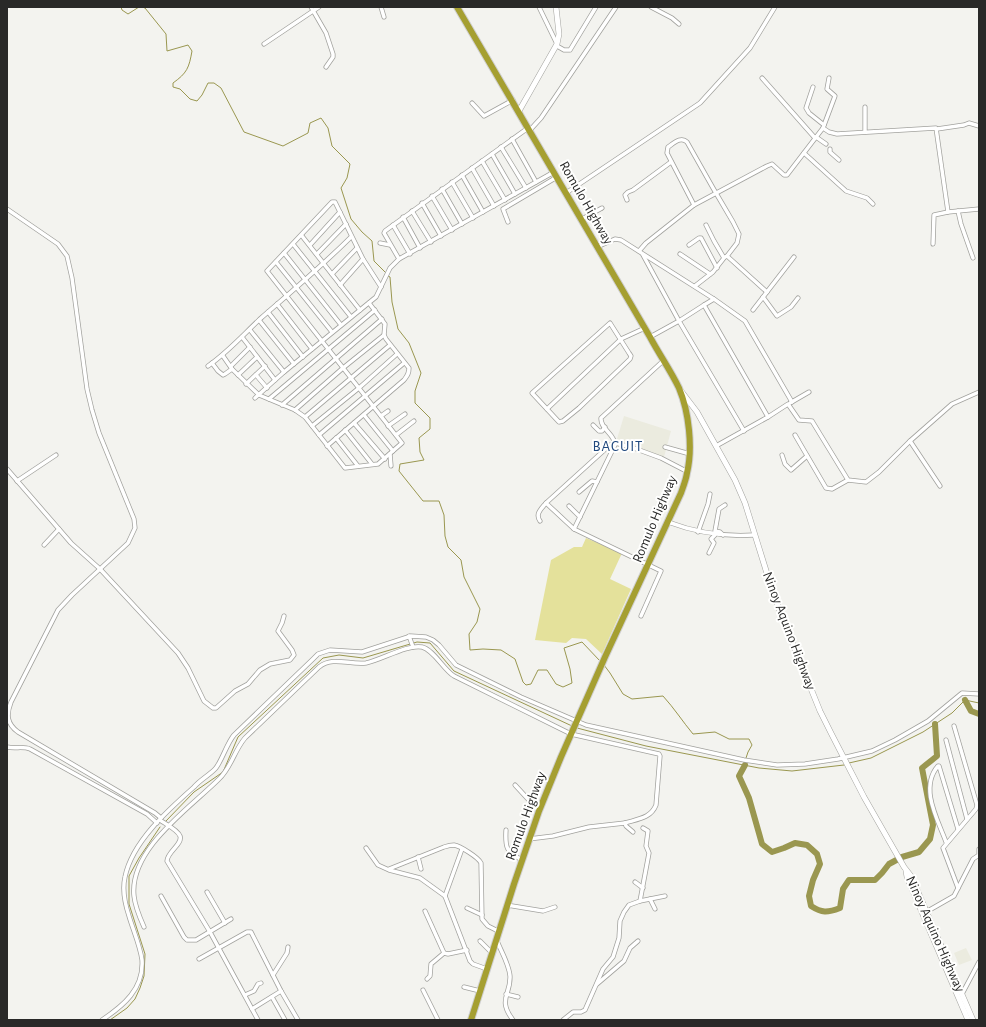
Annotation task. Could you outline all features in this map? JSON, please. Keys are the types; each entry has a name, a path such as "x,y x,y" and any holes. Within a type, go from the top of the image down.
{"highway":[{"name":"Romulo Highway","path":"457,7 582,219 679,389 685,409 689,431 690,454 688,472 681,493 605,657 539,811 498,931 497,940 470,1020"}],"main road":[{"path":"519,112 557,45 559,34 556,7"},
{"name":"Ninoy Aquino Highway","path":"679,389 697,412 741,493 769,580 794,648 825,722 860,789 905,869 907,877 925,912 962,1000 973,1020"},
{"name":"Ninoy Aquino Highway","path":"953,980 962,994 962,1000 968,1020"}],"street":[{"path":"264,44 312,9 319,7"},
{"path":"381,7 384,17"},
{"path":"539,7 557,45 564,50 570,50 596,7"},
{"path":"399,259 384,232 512,139 529,129 541,118 616,7"},
{"path":"651,7 672,18 679,24"},
{"path":"566,193 700,103 750,48 775,7"},
{"path":"312,9 326,33 333,54 333,58 326,67"},
{"path":"762,78 815,138 826,144"},
{"path":"640,253 646,243 694,205 770,164 774,165 784,175 788,175 823,126 835,96 827,89 829,78"},
{"path":"812,87 806,108 809,113 829,132 837,134 935,127 937,129 969,123 979,126"},
{"path":"472,103 484,116 512,100"},
{"path":"865,107 865,132"},
{"path":"937,129 948,212"},
{"path":"512,139 536,182"},
{"path":"694,205 667,153 668,147 679,140 686,140 739,234 737,243 717,268 695,286"},
{"path":"501,147 526,188"},
{"path":"830,149 830,152 839,160"},
{"path":"804,153 846,190 867,198 873,204"},
{"path":"492,154 515,194"},
{"path":"482,161 505,200"},
{"path":"627,200 625,195 626,193 633,190 671,162"},
{"path":"472,168 494,206"},
{"path":"257,397 284,372 376,297 390,268 399,259 536,182 555,174"},
{"path":"508,222 503,209 555,174"},
{"path":"462,175 483,212"},
{"path":"452,182 473,218"},
{"path":"442,189 462,224"},
{"path":"432,196 452,230"},
{"path":"223,356 231,368 257,397 282,404 305,417 344,468 378,464 402,443 286,296 268,272 268,269 302,236 332,202 336,203 362,260 381,287"},
{"path":"422,203 441,236"},
{"path":"582,219 602,208"},
{"path":"7,209 58,244 67,256 72,278 87,389 92,410 99,433 135,525 134,532 128,544 72,596 56,614 11,702 8,711 9,723 12,728 18,732 155,812 159,820"},
{"path":"933,244 933,217 937,214 979,210"},
{"path":"412,211 430,242"},
{"path":"958,211 973,258"},
{"path":"310,245 340,212"},
{"path":"403,217 420,248"},
{"path":"317,254 346,224"},
{"path":"393,225 410,254"},
{"path":"706,225 714,241 726,257 767,292"},
{"path":"302,236 360,310"},
{"path":"208,366 223,356 259,320 324,264 351,237"},
{"path":"597,247 615,238 621,240 695,286 745,321 792,402"},
{"path":"689,245 701,238 717,268"},
{"path":"380,243 390,245"},
{"path":"294,244 351,318"},
{"path":"332,274 357,248"},
{"path":"284,253 341,325"},
{"path":"640,253 744,432"},
{"path":"680,254 710,274"},
{"path":"753,310 794,258"},
{"path":"340,285 362,260"},
{"path":"276,262 332,332"},
{"path":"763,297 777,316 791,307 798,298"},
{"path":"650,337 714,299"},
{"path":"327,446 408,376 409,368 390,345 384,335 385,324 369,303"},
{"path":"278,304 312,349"},
{"path":"704,305 768,417"},
{"path":"269,400 375,310"},
{"path":"268,312 303,357"},
{"path":"282,404 382,319"},
{"path":"259,320 294,364"},
{"path":"611,323 622,339 631,356 630,359 579,408 560,423 532,393 608,324 611,323"},
{"path":"547,409 622,339 645,328"},
{"path":"250,330 284,372"},
{"path":"295,410 384,335"},
{"path":"242,337 275,380"},
{"path":"305,417 390,345"},
{"path":"212,363 223,375 250,347"},
{"path":"312,426 359,388 397,354"},
{"path":"238,375 257,357"},
{"path":"663,361 601,418 601,423 615,442 661,458 688,472"},
{"path":"319,435 404,363"},
{"path":"246,384 265,366"},
{"path":"256,374 267,388"},
{"path":"716,446 744,432 809,392"},
{"path":"795,435 826,488 832,489 848,480 866,482 884,468 910,441 952,404 979,392"},
{"path":"788,404 799,420 812,421 848,480"},
{"path":"380,416 388,411"},
{"path":"388,426 405,414"},
{"path":"364,415 394,451"},
{"path":"396,435 414,420"},
{"path":"354,423 385,459"},
{"path":"593,425 599,431 602,431 604,428"},
{"path":"345,430 372,464"},
{"path":"336,438 358,466"},
{"path":"910,441 940,486"},
{"path":"574,528 613,449 615,442"},
{"path":"540,521 538,514 546,503 605,449 615,442"},
{"path":"665,447 690,454"},
{"path":"390,454 391,466"},
{"path":"17,481 56,455"},
{"path":"782,455 785,464 791,470 807,456"},
{"path":"378,464 379,469"},
{"path":"7,469 59,529 100,569 178,653 192,675 204,701 213,708 216,708 240,688 248,684 260,670 270,664 290,660 293,657 294,655 292,650 278,631 284,616"},
{"path":"579,492 592,481 597,482"},
{"path":"698,532 710,494"},
{"path":"546,503 574,528 596,540 649,564 662,572 641,616"},
{"path":"723,535 720,532 715,531 719,509 725,505"},
{"path":"569,506 580,517"},
{"path":"668,522 698,532 715,535 754,535"},
{"path":"44,545 59,529"},
{"path":"708,553 714,543 711,539 715,535"},
{"path":"102,1020 124,1004 138,982 141,971 142,960 125,903 124,879 128,865 138,847 159,820 215,769 234,734 318,654 330,650 362,652 418,636 433,640 456,665 577,722 613,732 769,764 805,764 844,758 872,750 895,740 928,721 962,693 979,694"},
{"path":"410,638 412,646"},
{"path":"144,927 134,895 135,877 145,856 168,826 220,779 245,738 322,665 331,661 354,663 367,662 412,646 423,647 427,649 448,673 572,733 659,754 657,798 654,809 648,816 625,823 589,827 553,836 529,839"},
{"path":"954,726 977,802 976,809 943,846 943,850 958,888"},
{"path":"946,740 967,819"},
{"path":"7,747 17,749 26,747 30,749 159,820 180,835 177,845 167,857 167,861 210,932 258,1020"},
{"path":"946,842 929,789 938,766 958,829"},
{"path":"516,785 539,811"},
{"path":"625,823 626,826 634,832"},
{"path":"640,901 649,853 646,846 648,832 643,828"},
{"path":"506,830 506,846 513,855 522,860"},
{"path":"389,870 418,857 451,845 462,849 476,857 481,862 482,915 484,922 488,926 498,931"},
{"path":"366,848 378,865 389,870 420,878 445,896 471,963 487,969"},
{"path":"445,896 462,849"},
{"path":"925,912 952,898 973,859 978,855 979,849"},
{"path":"418,857 421,869"},
{"path":"635,882 643,888"},
{"path":"208,892 224,923"},
{"path":"161,896 186,939 192,941 231,919"},
{"path":"563,1020 573,1012 581,1012 584,1010 591,998 592,992 603,969 613,957 619,938 620,921 629,905 640,901 665,896"},
{"path":"650,899 655,909"},
{"path":"507,905 543,911 555,907"},
{"path":"467,908 482,915"},
{"path":"426,911 444,953"},
{"path":"199,959 247,932 251,932 281,991 298,1020"},
{"path":"497,940 509,970 510,977 505,1001 509,1014 513,1020"},
{"path":"480,941 492,953"},
{"path":"596,984 624,961 630,948 638,941"},
{"path":"273,975 287,953 288,947"},
{"path":"427,979 430,976 432,961 444,953 448,954 467,950"},
{"path":"962,994 979,962"},
{"path":"245,995 254,991 259,983 261,983"},
{"path":"464,987 480,991"},
{"path":"423,990 438,1020"},
{"path":"252,1009 281,991"},
{"path":"506,994 518,998"},
{"path":"272,997 285,1020"}],"shaded area":[{"path":"624,416 671,431 664,457 616,442"},
{"path":"586,538 622,553 610,579 631,589 602,654 586,639 572,638 566,643 535,640 551,560 574,547 582,547"},
{"path":"966,948 972,960 959,965 954,953"}],"waterway":[{"path":"121,7 122,10 128,14 139,7"},
{"path":"142,7 145,8 166,34 167,51 188,45 192,51 187,70 173,83 173,87 180,89 190,99 197,101 208,83 214,83 221,88 244,132 283,146 308,133 310,123 321,118 328,128 332,146 350,164 347,178 341,188 351,219 372,241 374,261 386,273"},
{"path":"388,276 390,277 392,302 398,329 409,343 421,373 415,391 415,403 430,418 430,429 419,438 420,452 424,460 400,464 399,471 423,501 439,501 444,515 445,536 448,547 461,560 464,577 480,609 477,622 469,634 470,650 501,650 515,659 523,682 526,685 531,684 538,670 547,670 556,684 563,687 572,683 564,648 582,642 600,661"},
{"path":"166,821 194,792 223,772 238,737 323,658 339,655 363,658 417,642 430,643 454,671 572,726"},
{"path":"604,665 623,694 632,699 663,696 693,734 715,732 729,739 749,739 752,745 746,758"},
{"path":"849,763 871,758 923,732 952,713 965,700 979,703"},
{"path":"965,700 971,711 979,714"},
{"path":"745,765 739,776 749,798 762,844 772,852 795,843 807,845 817,854 820,864 813,880 809,896 811,906 825,912 832,911 840,908 843,889 849,880 875,880 889,864 902,857 919,852 930,839 933,825 922,768 937,756 935,724"},
{"path":"577,728 646,746 759,768 792,771 844,765"},
{"path":"110,1020 127,1008 135,999 144,976 145,954 129,904 129,876 160,827"}],"district":[{"name":"BACUIT","path":"618,446"}]}
